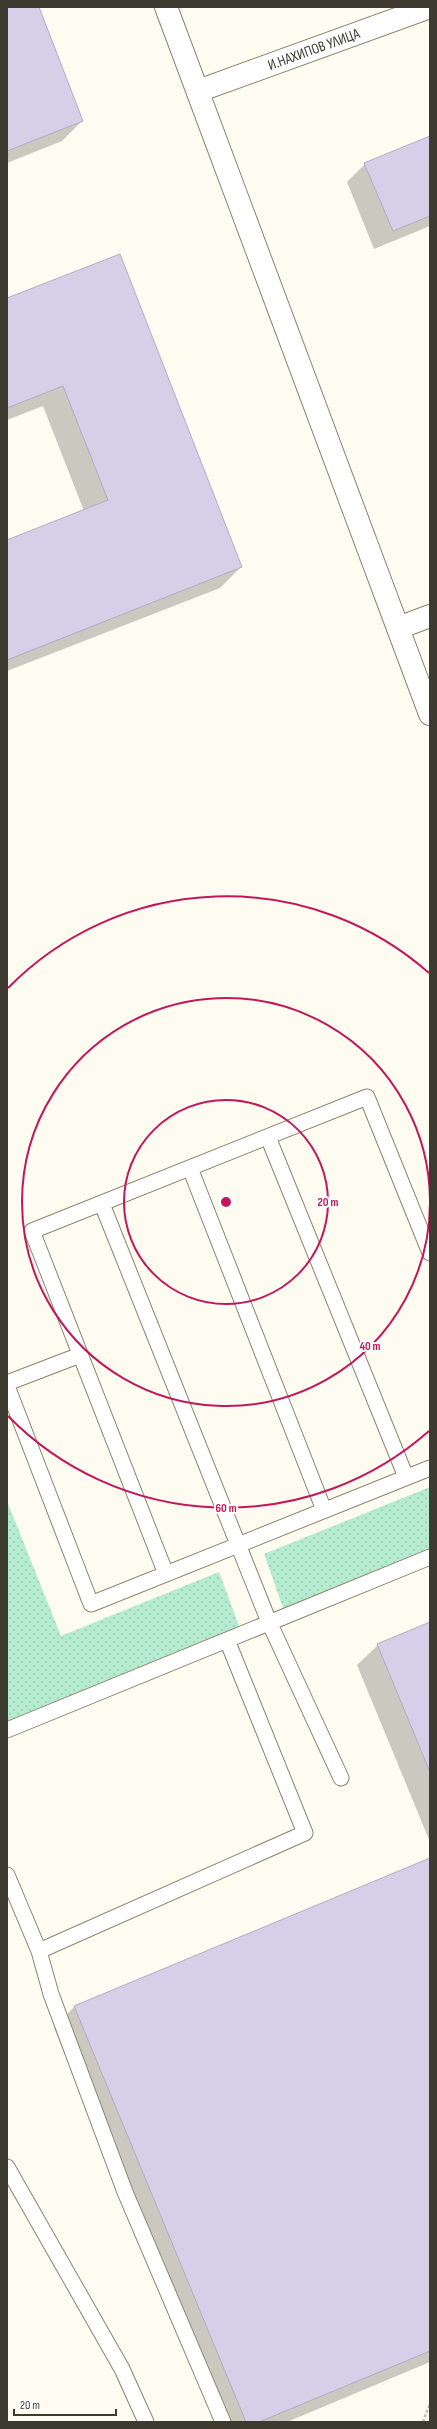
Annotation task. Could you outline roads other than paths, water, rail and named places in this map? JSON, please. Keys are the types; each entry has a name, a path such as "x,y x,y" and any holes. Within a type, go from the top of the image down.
{"street":[{"path":"166,7 430,714"},
{"name":"И.НАХИПОВ УЛИЦА","path":"198,91 430,7"},
{"path":"398,628 430,616"}],"lane":[{"path":"166,1574 32,1231 367,1097 430,1253"},
{"path":"268,1137 406,1477"},
{"path":"190,1168 324,1510"},
{"path":"102,1204 270,1622 341,1778"},
{"path":"80,1355 7,1385 91,1604 430,1468"},
{"path":"7,1730 430,1557"},
{"path":"39,1951 305,1832 227,1640"},
{"path":"7,1875 39,1951 51,1994 125,2192 223,2422"},
{"path":"7,2167 122,2369 146,2422"}]}
